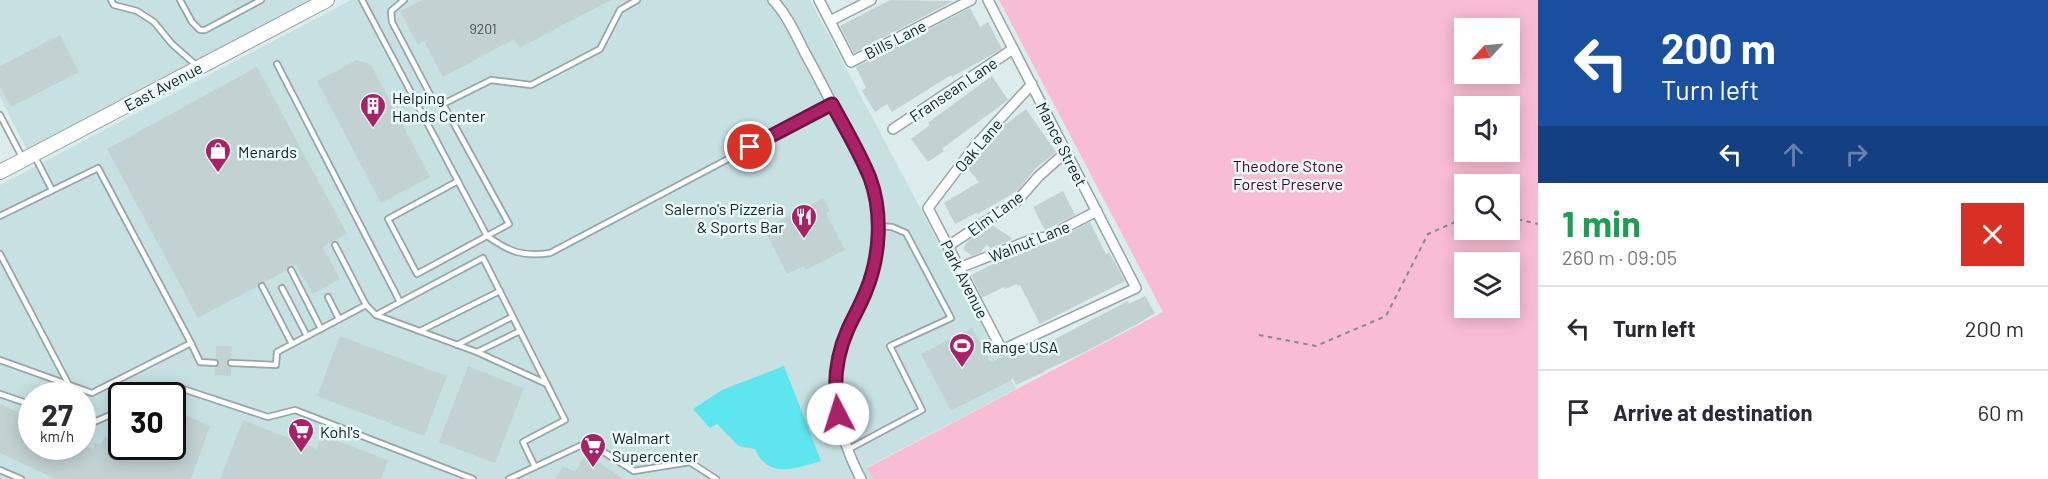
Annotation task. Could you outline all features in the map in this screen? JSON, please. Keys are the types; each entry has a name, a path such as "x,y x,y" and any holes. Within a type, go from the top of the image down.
{"street":[{"name":"East Avenue","path":"0,172 198,68 304,6 327,0"},
{"path":"773,0 787,18 832,104 869,178 875,197 878,226 877,251 867,290 841,349 835,393 846,450 861,479"},
{"path":"819,0 830,21 872,0"},
{"name":"Bills Lane","path":"830,21 851,62 971,0"},
{"name":"Mance Street","path":"988,0 1136,288 1002,350"},
{"name":"Fransean Lane","path":"893,129 1013,49"},
{"name":"Oak Lane","path":"928,208 975,146 1032,84"},
{"name":"Elm Lane","path":"948,246 1017,201 1039,176 1066,152"},
{"name":"Park Avenue","path":"928,208 1002,350"},
{"name":"Walnut Lane","path":"960,268 1033,239 1047,237 1097,211"}],"lane":[{"path":"180,0 192,22 200,30 205,30 261,0"},
{"path":"362,0 487,236 508,251 532,256 550,253 832,104"},
{"path":"404,0 391,11 392,22 434,100 443,104 509,224 417,274 388,219 458,181"},
{"path":"443,104 491,80 531,85 600,49 620,10 637,0"},
{"path":"113,3 137,11 154,22 172,44 198,68"},
{"path":"277,64 400,302"},
{"path":"0,115 52,190"},
{"path":"0,216 98,168 200,362 215,363"},
{"path":"846,450 922,410 890,346 951,318 906,232 892,227 878,226"},
{"path":"335,245 366,305 376,315 477,352 547,384"},
{"path":"0,254 67,382"},
{"path":"376,315 483,258 565,420 522,442 535,467"},
{"path":"291,270 321,329"},
{"path":"262,286 292,344"},
{"path":"282,288 307,336"},
{"path":"420,332 500,291"},
{"path":"328,297 339,319"},
{"path":"231,363 276,366 277,352 366,305"},
{"path":"457,345 512,317"},
{"path":"477,352 520,331"},
{"path":"96,391 190,343"},
{"path":"0,360 57,382"},
{"path":"186,390 268,417 295,410 473,479"},
{"path":"0,394 18,400"},
{"path":"509,479 584,444 594,446 634,471 690,462 716,479"},
{"path":"0,470 21,479"}],"path":[{"path":"1520,220 1538,224"},
{"path":"1259,334 1316,346 1386,316 1428,234 1454,222"}],"shaded area":[{"path":"0,0 311,0 29,154 0,97"},
{"path":"351,0 810,0 1016,389 867,467 873,479 0,479 0,185"}],"green space":[{"name":"Theodore Stone Forest Preserve","path":"999,0 1538,0 1538,479 873,479 867,468 1163,312"}],"water":[{"path":"784,366 821,461 792,469 774,468 767,465 755,449 739,446 717,424 710,428 693,409 722,390"}],"building":[{"path":"422,0 611,0 519,48 514,39 443,77 424,41 418,45 400,11"},
{"path":"890,0 953,1 854,53 840,26"},
{"path":"970,8 980,27 988,22 1002,49 952,77 951,75 892,112 887,104 875,112 862,91 866,88 856,67"},
{"path":"60,35 79,72 11,107 0,87 0,66"},
{"name":"Helping Hands Center","path":"357,60 371,65 430,177 381,203 317,81"},
{"name":"Menards","path":"257,67 347,234 323,247 340,279 313,294 296,265 290,266 287,270 264,282 259,282 258,286 198,318 107,149"},
{"path":"992,76 1008,100 928,162 911,139 930,125 928,123 937,116"},
{"path":"1026,109 1056,152 1036,168 1018,190 976,215 978,212 955,224 944,203 979,182 967,168 983,147 1004,129 1002,127"},
{"path":"1063,191 1075,215 1045,230 1033,207"},
{"name":"Salerno's Pizzeria & Sports Bar","path":"823,198 830,211 826,213 845,250 806,270 804,266 787,274 764,229"},
{"path":"1090,222 1106,254 1109,252 1125,281 1040,324 1020,285 1005,289 1004,287 982,298 971,275 1007,257 1050,243"},
{"path":"992,225 1012,238 1011,240 991,248 986,245 981,252 972,256 963,249 968,241"},
{"path":"1145,296 1155,313 1139,323 1044,372 1016,385 1013,379 951,411 921,354 972,328 990,362 1053,340 1128,301 1129,304"},
{"path":"340,336 447,376 424,436 317,396"},
{"path":"216,346 232,346 231,358 227,362 227,366 231,368 231,376 215,375 215,367 219,363 216,359"},
{"path":"468,366 524,388 495,463 439,442"},
{"path":"0,404 18,412 18,460 96,460 96,443 101,444 105,436 108,438 108,460 186,460 186,415 210,426 191,479 56,479 0,453"},
{"name":"Kohl's","path":"243,420 317,449 322,435 388,460 381,479 220,479"},
{"name":"Walmart Supercenter","path":"586,454 624,479 555,479 563,466 575,472"}],"place":[{"name":"Helping Hands Center","path":"373,129"},
{"name":"Menards","path":"218,174"},
{"name":"Salerno's Pizzeria & Sports Bar","path":"804,240"},
{"name":"Range USA","path":"962,369"},
{"name":"Kohl's","path":"301,454"},
{"name":"Walmart Supercenter","path":"593,469"}],"route":[{"path":"750,147 832,104 869,178 875,197 878,226 877,251 867,290 841,349 835,393 838,414"}]}
